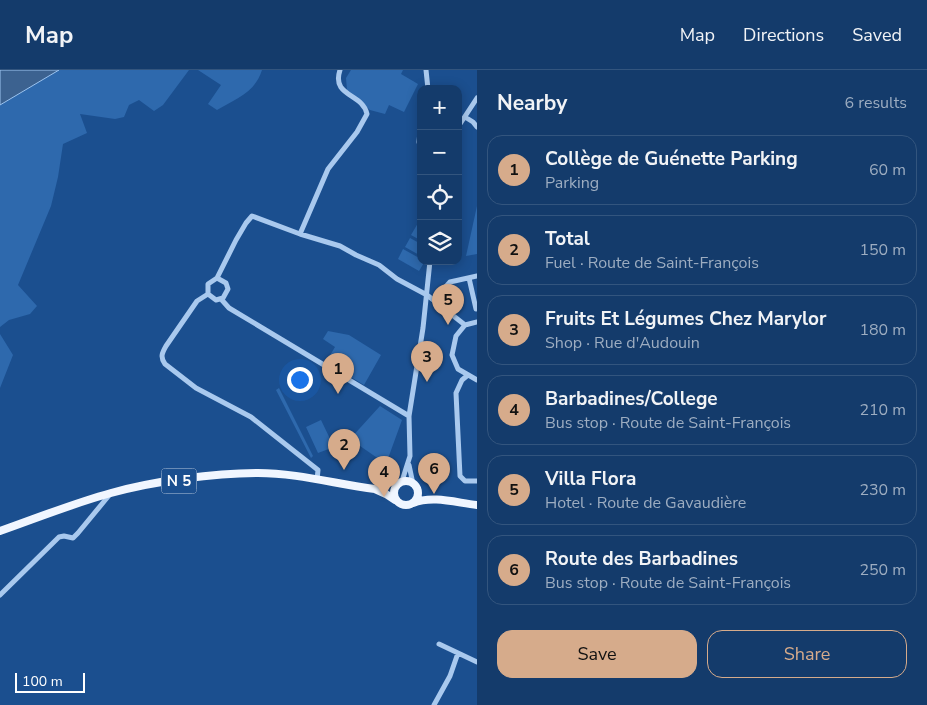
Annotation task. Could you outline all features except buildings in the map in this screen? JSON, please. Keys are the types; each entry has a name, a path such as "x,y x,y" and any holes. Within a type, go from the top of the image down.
{"main road":[{"name":"N 5","path":"0,531 112,492 151,484 237,474 287,475 375,490 406,506 422,500 442,500 477,505"},
{"name":"N 5","path":"375,490 408,481 442,500"},
{"path":"395,500 393,493 399,484"},
{"path":"413,503 418,496 416,487"}],"street":[{"path":"300,234 328,169 357,132 367,114 364,106 340,88 338,80 340,70"},
{"path":"426,70 428,85"},
{"path":"462,121 477,98"},
{"path":"465,117 477,126"},
{"path":"217,278 224,280 228,286 228,293 221,299 213,299 208,294 208,284 217,278 241,231 252,216 300,234 340,246 379,265 397,279 427,295 465,325"},
{"path":"416,487 410,476 409,416 427,295 429,265"},
{"path":"434,300 448,284 477,276"},
{"path":"468,278 476,309"},
{"path":"208,294 197,301 166,346 161,359 164,364 196,388 250,417 318,470 317,480"},
{"path":"221,299 229,308 409,416"},
{"path":"477,322 465,325 456,336 452,355 458,369 477,380"},
{"path":"468,375 458,386 455,400 460,476 465,481 477,481"},
{"path":"399,484 409,462"},
{"path":"0,595 60,537 73,538 112,492"},
{"path":"440,644 477,662"},
{"path":"434,705 450,676 458,653"}],"shaded area":[{"path":"0,70 59,70 0,105"},
{"path":"59,70 189,70 163,105 154,111 139,100 129,105 124,117 115,119 80,114 87,133 63,144 51,206 18,285 37,306 30,314 9,320 0,327 0,105"},
{"path":"198,70 262,70 259,78 249,90 217,110 208,104 221,85"},
{"path":"351,70 403,70 401,74 418,84 404,112 389,105 385,114 370,110 347,90 346,78"},
{"path":"477,206 477,254 466,256"},
{"path":"417,225 417,238 411,235"},
{"path":"410,238 417,242 417,254 405,247"},
{"path":"403,249 417,257 417,265 423,265 419,271 398,259"},
{"path":"328,331 349,335 381,355 364,385 326,362 335,347 323,339"},
{"path":"0,334 13,355 0,388"},
{"path":"279,388 313,456 311,458 276,390"},
{"path":"380,406 402,420 386,464 350,439"},
{"path":"321,420 334,447 318,453 306,427"}],"place":[{"name":"Villa Flora","path":"448,325"},
{"name":"Fruits Et Légumes Chez Marylor","path":"427,382"},
{"name":"Collège de Guénette Parking","path":"338,394"},
{"name":"Total","path":"344,470"},
{"name":"Route des Barbadines","path":"434,494"},
{"name":"Barbadines/College","path":"384,497"}]}
